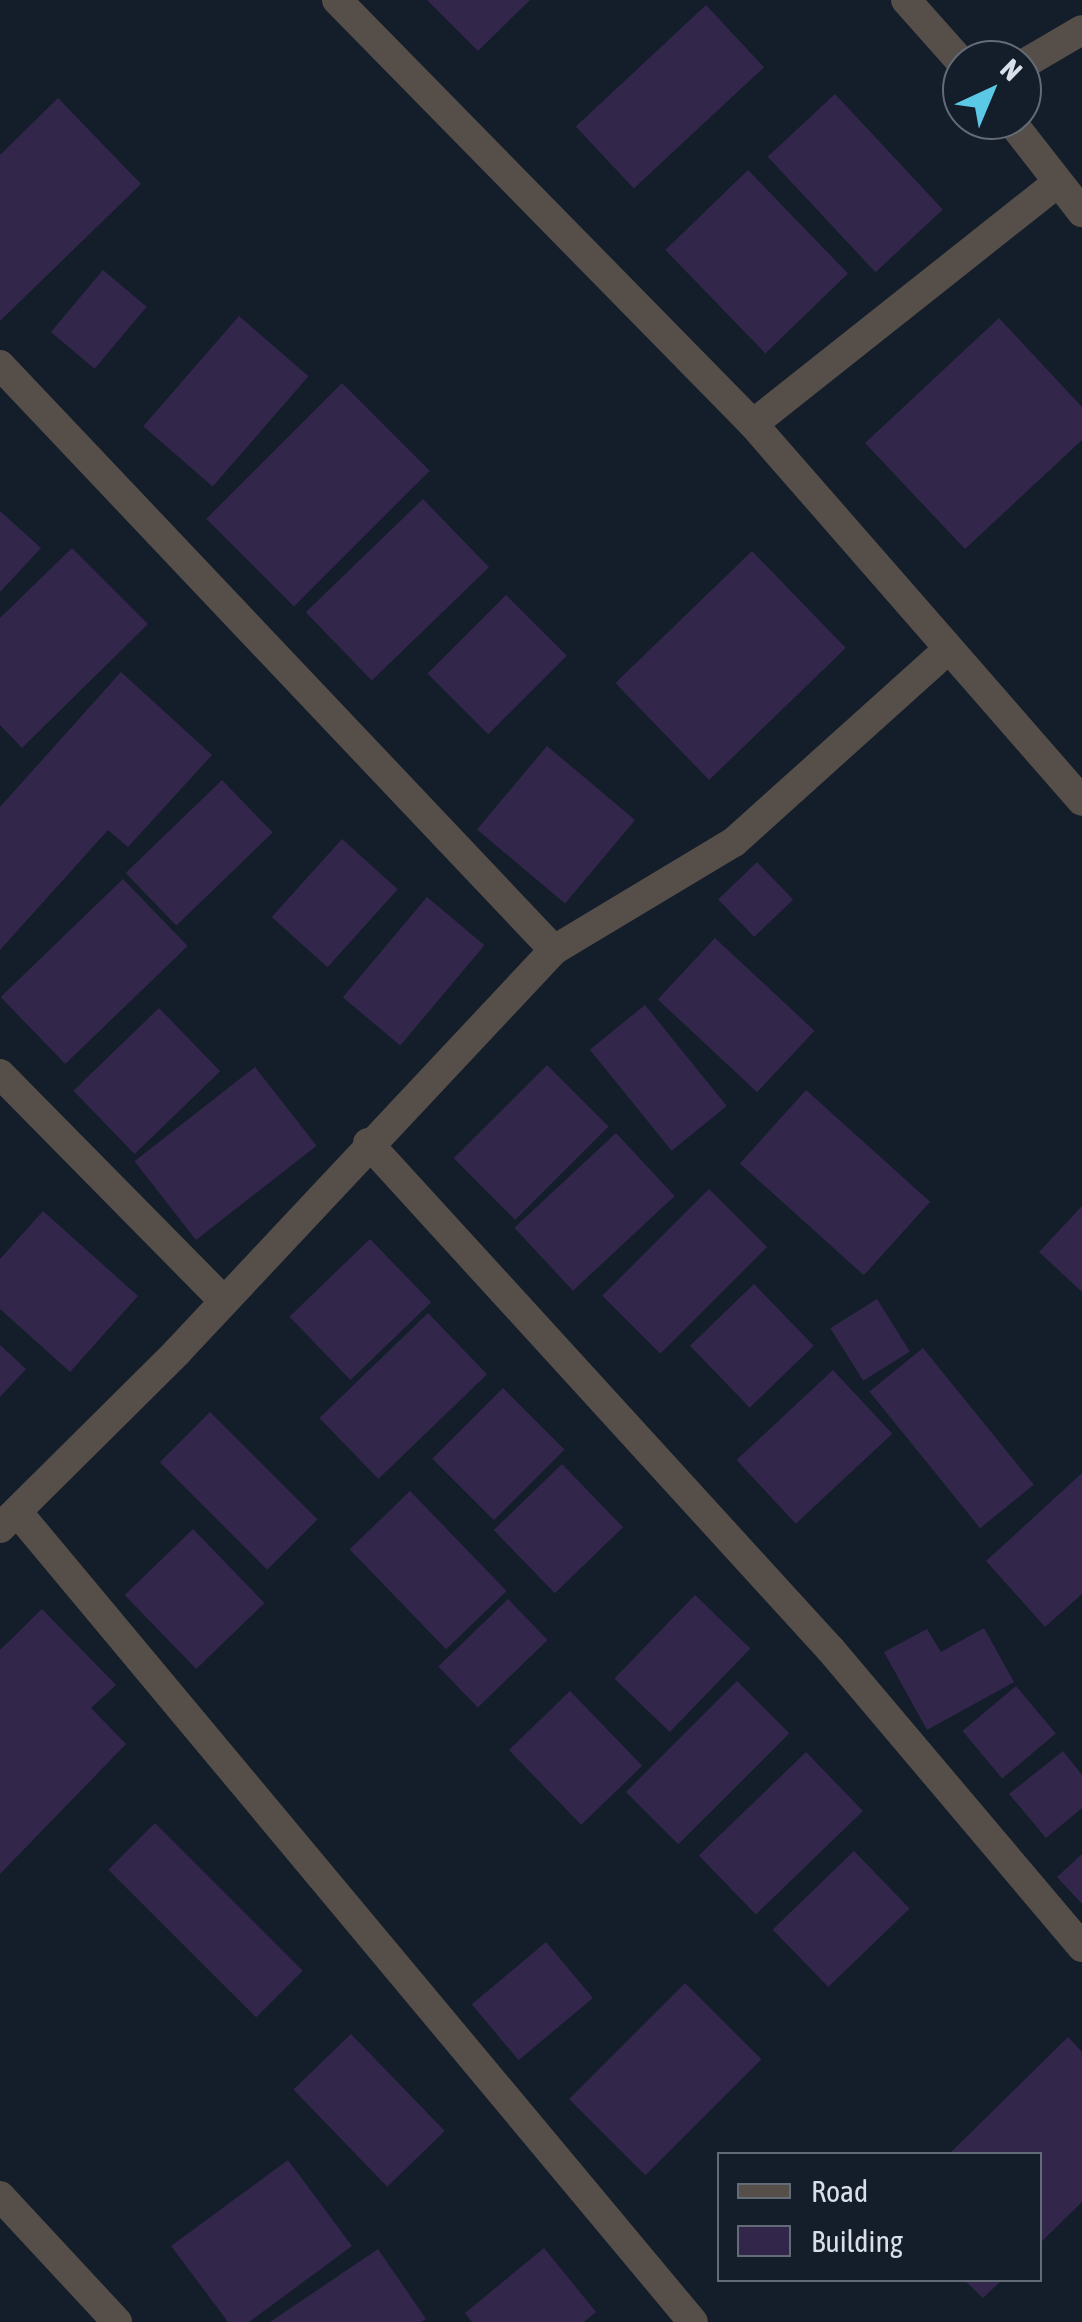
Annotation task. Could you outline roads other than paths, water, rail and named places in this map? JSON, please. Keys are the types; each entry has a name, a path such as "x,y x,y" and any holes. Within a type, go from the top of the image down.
{"street":[{"path":"337,0 753,424 946,650 1082,801"},
{"path":"906,0 942,40"},
{"path":"1042,53 1082,30"},
{"path":"1025,140 1082,212"},
{"path":"753,424 1058,182"},
{"path":"0,365 554,950"},
{"path":"692,2322 10,1521 554,950 734,842 946,650"},
{"path":"0,1074 222,1300"},
{"path":"368,1143 830,1650 1082,1947"},
{"path":"0,2196 118,2322"}]}
